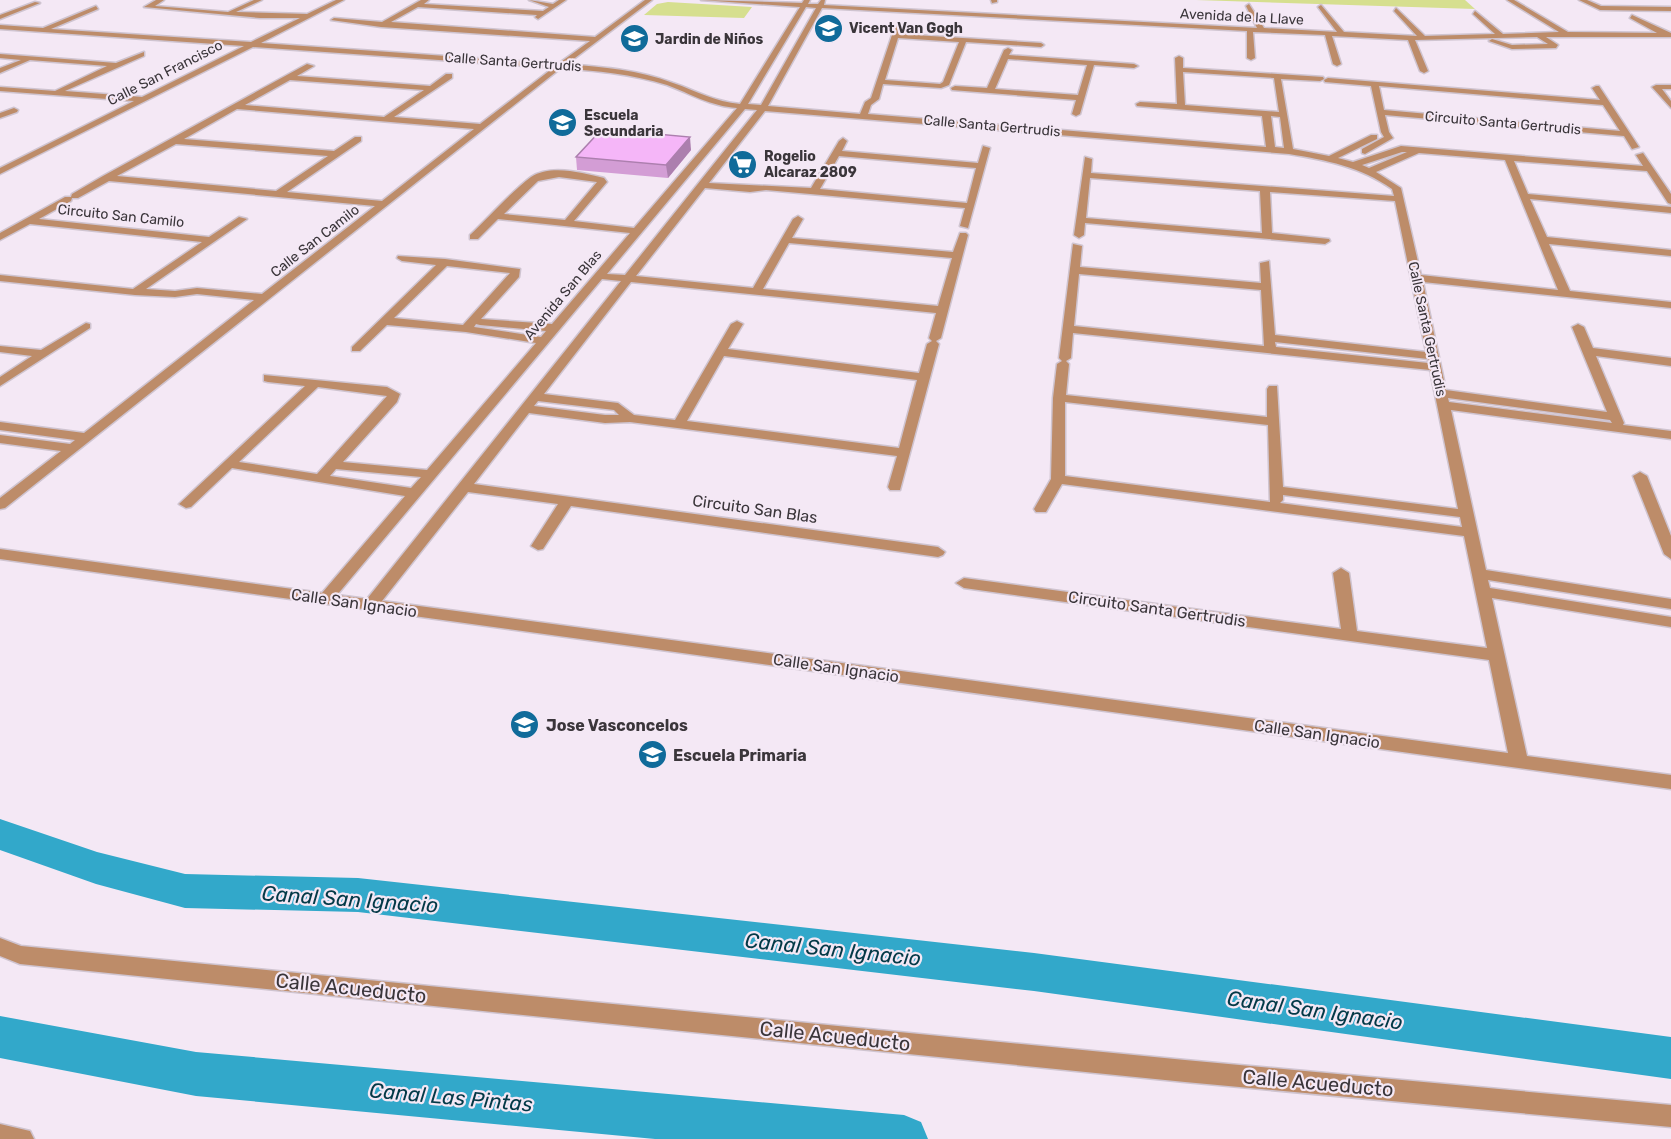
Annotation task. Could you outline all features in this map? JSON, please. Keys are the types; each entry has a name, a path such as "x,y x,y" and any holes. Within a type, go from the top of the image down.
{"street":[{"path":"161,0 147,7 305,18"},
{"path":"252,0 258,0"},
{"path":"229,13 258,0"},
{"name":"Calle San Francisco","path":"1,168 14,164 341,0"},
{"path":"381,25 426,0"},
{"path":"490,9 504,0"},
{"path":"532,0 554,6"},
{"path":"534,19 563,0"},
{"name":"Calle San Camilo","path":"0,505 561,65 650,0"},
{"name":"Avenida de la Llave","path":"704,0 805,3 1411,38 1567,34 1668,35"},
{"path":"1510,0 1567,34"},
{"path":"1581,0 1600,8 1671,9"},
{"path":"1654,0 1671,9"},
{"path":"0,17 37,3"},
{"name":"Avenida San Blas","path":"325,598 743,106 805,3"},
{"path":"371,605 764,107 822,4"},
{"path":"417,5 544,13"},
{"path":"1249,6 1262,30"},
{"path":"40,30 96,8"},
{"path":"1321,8 1342,34"},
{"path":"1639,9 1654,17"},
{"path":"1651,9 1665,17"},
{"path":"1396,10 1423,38"},
{"path":"1475,13 1502,36"},
{"path":"1632,17 1668,35"},
{"path":"334,20 381,25 599,37"},
{"path":"514,33 524,26"},
{"path":"863,116 868,104 879,107 881,82 898,26"},
{"name":"Calle Santa Gertrudis","path":"0,27 617,70 670,84 708,100 743,106 863,116 879,107 1065,125 1289,151 1331,158 1370,171 1396,188 1400,203 1519,762"},
{"path":"1250,30 1251,58"},
{"path":"1328,33 1337,64"},
{"path":"1480,37 1507,46 1556,46 1539,35"},
{"path":"896,36 1041,45"},
{"path":"1411,38 1424,71"},
{"path":"881,82 941,86 946,83 963,40"},
{"path":"990,91 1010,47"},
{"path":"54,94 141,54"},
{"path":"0,56 117,65"},
{"path":"1005,57 1134,66"},
{"path":"0,71 30,58"},
{"path":"1179,58 1181,107"},
{"path":"1065,125 1076,114 1091,63"},
{"name":"Circuito San Camilo","path":"0,237 310,66"},
{"name":"Circuito Santa Gertrudis","path":"1179,70 1374,83 1606,103"},
{"path":"389,117 449,76"},
{"path":"1276,76 1289,151"},
{"path":"288,78 431,88"},
{"path":"1349,163 1389,138 1385,132 1374,83"},
{"path":"1671,87 1656,87 1671,106"},
{"path":"955,88 1081,98"},
{"path":"1596,88 1671,201"},
{"path":"0,89 144,99"},
{"path":"1140,104 1283,115"},
{"path":"235,107 484,125"},
{"path":"0,116 14,110"},
{"name":"Circuito Santa Gertrudis","path":"1380,112 1626,134"},
{"path":"1266,113 1271,149"},
{"path":"1076,114 1083,127"},
{"path":"1331,158 1385,132"},
{"path":"282,191 358,139"},
{"path":"175,141 336,154"},
{"path":"814,192 843,141"},
{"path":"895,486 986,148"},
{"name":"Circuito Santa Gertrudis","path":"1349,163 1394,149 1650,169"},
{"name":"Circuito Santa Gertrudis","path":"1370,171 1419,150"},
{"path":"836,153 981,166"},
{"name":"Circuito Santa Gertrudis","path":"1508,157 1563,290"},
{"path":"1041,509 1058,478 1059,398 1088,159"},
{"path":"474,237 535,179 541,176 552,174 601,180 602,182 569,222"},
{"path":"1086,175 1400,203"},
{"path":"106,178 388,201"},
{"path":"705,182 750,189 766,187 970,206"},
{"path":"1265,192 1267,236"},
{"path":"1524,196 1671,210"},
{"path":"496,216 541,221 641,226"},
{"name":"Circuito San Camilo","path":"135,292 242,219"},
{"path":"758,288 798,219"},
{"path":"1081,220 1326,241"},
{"name":"Circuito San Camilo","path":"28,221 212,240"},
{"path":"786,240 957,255"},
{"path":"1543,240 1671,254"},
{"path":"402,258 516,271 515,275 470,325"},
{"path":"356,349 445,262"},
{"path":"1265,263 1270,344"},
{"path":"1074,270 1266,287"},
{"path":"602,272 942,310"},
{"path":"1415,274 1563,290 1671,305"},
{"path":"0,278 135,292 176,294 197,291 264,298"},
{"path":"176,294 186,298 254,306"},
{"path":"385,321 555,328"},
{"path":"679,424 737,324"},
{"path":"470,325 544,341"},
{"path":"0,382 86,326"},
{"path":"1578,327 1618,422"},
{"path":"1067,328 1270,344 1434,362"},
{"path":"0,349 43,354"},
{"path":"1588,351 1671,362"},
{"path":"721,352 924,377"},
{"path":"268,378 387,391 394,394 393,399 320,479"},
{"path":"186,504 315,383"},
{"path":"1273,389 1276,508"},
{"path":"535,397 618,407 630,418"},
{"path":"1059,398 1274,422"},
{"path":"1442,399 1618,422 1671,435"},
{"path":"526,409 605,419 630,418 904,453"},
{"path":"0,426 86,437"},
{"path":"0,439 72,448"},
{"path":"229,464 415,493"},
{"path":"333,465 431,474"},
{"path":"1640,476 1671,554"},
{"path":"1058,478 1470,532"},
{"name":"Circuito San Blas","path":"464,487 938,552"},
{"path":"1276,490 1467,514"},
{"path":"538,546 567,501"},
{"path":"1656,515 1671,517"},
{"name":"Calle San Ignacio","path":"0,554 1671,782"},
{"path":"1341,573 1350,635"},
{"path":"1479,574 1671,604"},
{"name":"Circuito Santa Gertrudis","path":"964,583 1496,655"},
{"path":"1483,592 1671,622"},
{"name":"Calle Acueducto","path":"0,947 20,955 1185,1071 1671,1116"},
{"path":"0,1137 22,1139"}],"green space":[{"path":"1196,0 1465,0 1475,9"},
{"path":"668,2 752,7 744,18 644,15 657,4"}],"building":[{"path":"602,129 690,137 666,165 576,157"}],"waterway":[{"name":"Canal San Ignacio","path":"0,834 96,868 185,891 358,895 1034,972 1671,1058"},
{"name":"Canal Las Pintas","path":"0,1037 196,1074 904,1139"}],"place":[{"name":"Vicent Van Gogh","path":"828,28"},
{"name":"Jardin de Niños","path":"634,39"},
{"name":"Escuela Secundaria","path":"563,123"},
{"name":"Rogelio Alcaraz 2809","path":"743,164"},
{"name":"Jose Vasconcelos","path":"525,725"},
{"name":"Escuela Primaria","path":"652,755"}]}
